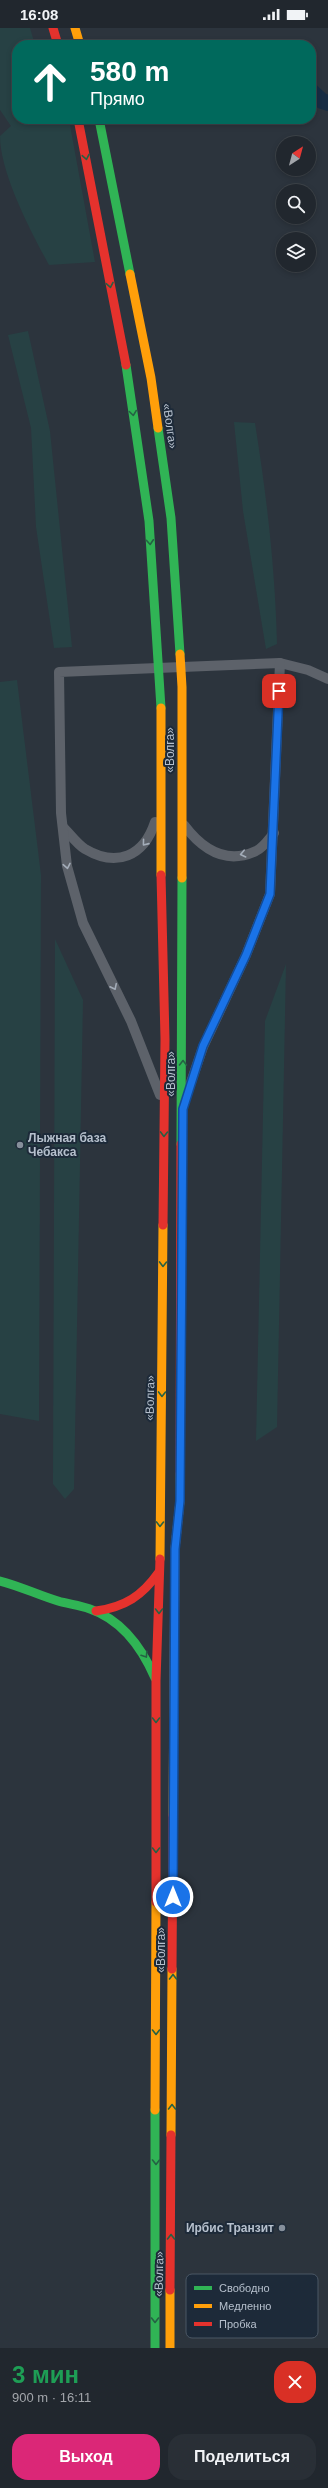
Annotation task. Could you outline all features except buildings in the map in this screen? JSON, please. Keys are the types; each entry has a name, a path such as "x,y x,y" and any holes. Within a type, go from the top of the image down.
{"main road":[{"path":"53,28 57,40"},
{"path":"75,28 79,40"},
{"name":"«Волга»","path":"79,124 129,383 149,522 161,684 160,807 165,1108 159,1572 156,1681 155,2348"},
{"name":"«Волга»","path":"101,124 151,378 170,518 182,687 183,1109 180,1501 175,1557 170,2348"},
{"path":"96,1611 117,1608 132,1602 146,1590 159,1572"},
{"path":"0,1581 24,1588 56,1601 96,1611 132,1637 147,1658 156,1681"}],"street":[{"path":"183,1109 203,1046 246,955 270,894 274,834 280,663"},
{"path":"165,1108 131,1021 84,923 67,866 63,827 59,672 224,664 280,663 308,670 328,678"},
{"path":"63,827 84,848 103,858 121,858 140,849 150,837 160,807"},
{"path":"182,823 194,839 205,848 218,855 230,857 257,850 274,834"}],"green space":[{"path":"0,28 30,28 34,40 12,40 12,124 70,125 95,262 49,265 18,202 5,167 1,151 0,136 11,126 0,110"},
{"path":"28,331 50,431 72,647 54,648 36,527 31,428 8,335"},
{"path":"234,422 255,423 263,479 270,533 277,644 266,649 243,511"},
{"name":"Лыжная база Чебакса","path":"17,680 41,875 39,1421 0,1414 0,682"},
{"path":"55,939 83,1000 74,1489 65,1499 53,1484"},
{"path":"286,964 277,1427 256,1441 265,1021"}],"waterway":[{"path":"316,96 322,101 328,103"}],"traffic: fast":[{"path":"100,124 130,274"},
{"path":"126,365 149,521 161,708"},
{"path":"158,428 171,518 180,654"},
{"path":"181,1144 182,878"},
{"path":"0,1581 58,1601 86,1608 112,1620 130,1636 144,1656 155,1678"},
{"path":"155,2110 155,2348"}],"traffic: slow":[{"path":"75,28 79,40"},
{"path":"130,274 151,378 158,428"},
{"path":"180,654 182,687 182,878"},
{"path":"161,708 161,875"},
{"path":"160,1559 163,1225"},
{"path":"173,1815 175,1549 180,1501 180,1474"},
{"path":"155,2110 156,1902"},
{"path":"171,2135 172,1969"},
{"path":"170,2290 170,2348"}],"traffic: jam":[{"path":"53,28 57,40"},
{"path":"79,124 126,365"},
{"path":"161,875 165,1039 163,1225"},
{"path":"180,1474 181,1144"},
{"path":"156,1902 156,1681 160,1559"},
{"path":"96,1611 116,1607 132,1599 146,1588 159,1572"},
{"path":"172,1969 173,1815"},
{"path":"170,2290 171,2135"}],"place":[{"name":"Лыжная база Чебакса","path":"20,1145"},
{"name":"Ирбис Транзит","path":"282,2228"}],"route":[{"path":"173,1897 175,1549 180,1501 183,1109 203,1046 246,955 270,894 274,845 279,691"}]}
